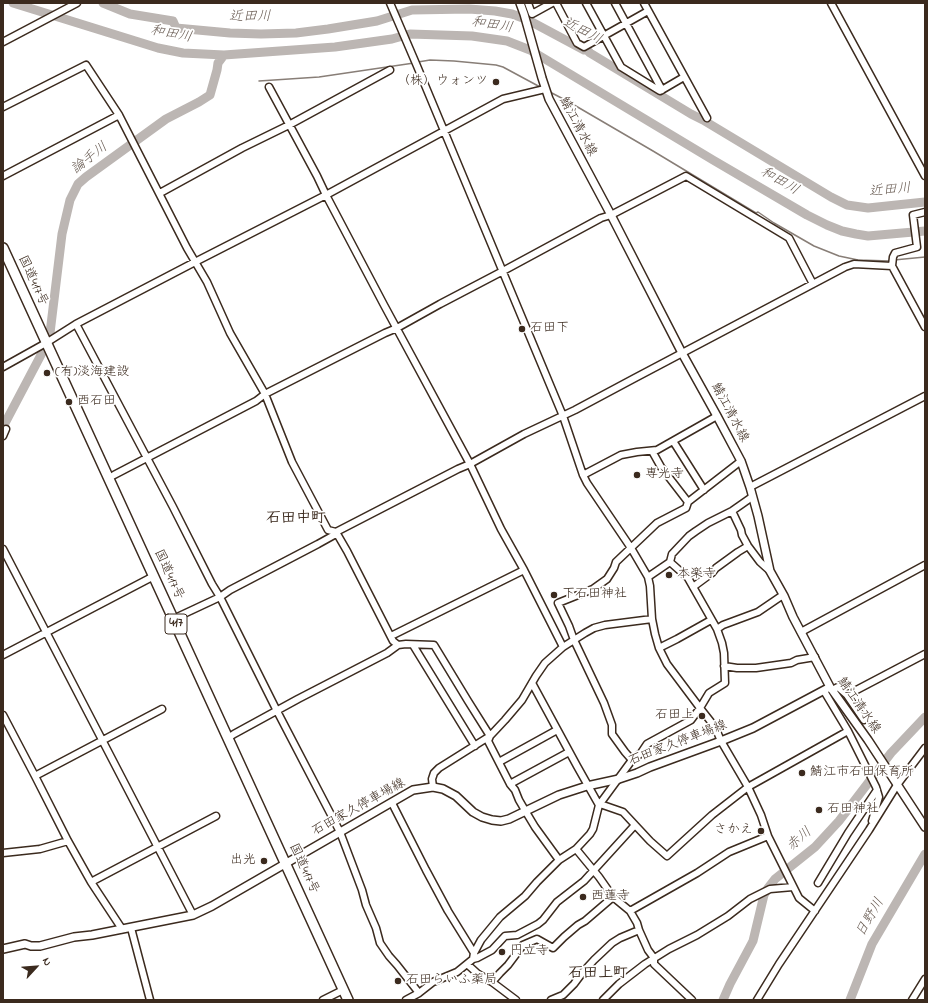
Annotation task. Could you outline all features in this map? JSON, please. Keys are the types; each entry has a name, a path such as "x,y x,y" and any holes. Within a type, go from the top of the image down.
{"highway":[{"name":"国道417号","path":"3,248 348,1000"}],"main road":[{"name":"鯖江清水線","path":"520,3 549,99 741,462 758,516 770,571 784,596 792,617 801,632 828,689 868,740 925,827"},
{"name":"石田家久停車場線","path":"3,949 25,944 40,946 74,937 131,928 193,915 212,906 413,790 432,786 448,791 456,796 473,812 485,819 501,821 526,812 559,795 588,786 619,779 721,741 753,728 828,689"}],"street":[{"path":"390,3 503,271 562,416 583,475 648,578 650,586 652,620 659,648 667,664 715,727 721,741 748,787 761,815 768,836 799,898 815,910"},
{"path":"528,3 532,14 552,3"},
{"path":"556,3 577,43 584,47 648,11"},
{"path":"586,3 621,67 660,91 684,77"},
{"path":"615,3 662,90"},
{"path":"644,3 707,118"},
{"path":"831,3 925,176"},
{"path":"3,42 76,4"},
{"path":"3,107 86,65 119,115 195,262 207,282 230,332 265,394 292,462 328,530 336,533 394,642 398,645"},
{"path":"160,193 390,70"},
{"path":"269,87 470,464 501,529 524,570 563,647"},
{"path":"3,367 76,324 326,195 503,99 545,89"},
{"path":"3,176 119,115"},
{"path":"109,478 256,401 265,394 385,332 397,328 601,218 611,215 686,176 789,238 813,284"},
{"path":"925,212 913,216 917,247 895,253 892,266 925,328"},
{"path":"173,618 220,597 230,590 451,472 470,464 524,434 575,410 845,267 854,264 892,266"},
{"path":"76,324 220,597 340,832 362,890 366,905 376,928 380,943 419,993"},
{"path":"750,487 925,396"},
{"path":"583,475 621,455 657,450 718,416"},
{"path":"3,436 6,429"},
{"path":"673,441 704,490"},
{"path":"652,451 661,467 688,502"},
{"path":"632,760 612,734 612,725 604,703 558,603 594,589 607,580 616,562 657,523 686,508 688,502 741,462"},
{"path":"648,578 670,562 672,554 696,531 732,511 752,497"},
{"path":"732,511 748,546 760,562 770,571"},
{"path":"693,587 712,573 716,568 748,546"},
{"path":"3,549 193,915"},
{"path":"407,1000 433,982 457,972 467,964 481,940 500,917 525,896 559,860 576,849 593,829 600,805 632,760 641,753 647,744 691,720 710,693 725,683 722,643 717,629 688,578 670,562"},
{"path":"801,632 925,565"},
{"path":"391,636 524,570"},
{"path":"3,655 154,576"},
{"path":"717,629 723,625 758,612 780,597 784,596"},
{"path":"432,786 434,773 439,768 490,736 522,700 545,664 563,647 594,628 605,625 652,620"},
{"path":"659,648 711,620"},
{"path":"228,738 387,653 398,645 406,644 434,645 490,736"},
{"path":"413,644 475,746"},
{"path":"847,695 925,654"},
{"path":"724,666 756,668 814,658"},
{"path":"532,683 569,752 600,805 623,812 667,856 712,815 748,787 848,731"},
{"path":"864,720 847,695 838,687 828,689 876,786 879,798 869,830"},
{"path":"35,776 162,709"},
{"path":"3,715 68,841 91,882 122,929"},
{"path":"499,762 557,730"},
{"path":"490,736 488,741 510,784 515,790 535,828 559,860"},
{"path":"757,1000 815,910 925,748"},
{"path":"510,784 569,752"},
{"path":"818,883 848,833 877,790"},
{"path":"392,803 445,905 473,956 477,958 492,950 505,936 518,935 543,920 557,902 584,881 594,871 635,825"},
{"path":"91,882 216,816"},
{"path":"630,911 729,852 768,836"},
{"path":"3,853 40,849 68,841"},
{"path":"576,849 613,897 630,911 648,950 654,958 654,964 692,1000"},
{"path":"603,1000 620,984 654,958 728,916 750,899 770,889 793,887"},
{"path":"492,982 508,965 523,945 536,939 553,948 578,925 585,921 613,897"},
{"path":"131,928 150,1000"},
{"path":"551,1000 563,995 594,960 612,943 639,930"},
{"path":"467,964 478,974 492,982 516,1000"},
{"path":"912,1000 924,981"},
{"path":"323,1000 344,990"}],"waterway":[{"name":"和田川","path":"13,3 158,48 183,53 224,55 335,47 392,39 410,34 472,36 507,41 530,50 713,160 807,215 827,225 842,231 868,236 925,231"},
{"name":"近田川","path":"103,3 130,14 173,21 176,28 261,34 296,33 328,29 377,21 412,10 469,9 512,14 528,20 584,50 586,49 590,53 691,114 847,205 868,208 925,202"},
{"name":"論手川","path":"50,333 62,234 70,200 78,184 166,119 210,95 218,63 224,55"},
{"path":"418,62 430,60 496,65 503,67 542,88"},
{"path":"259,81 319,77 414,63"},
{"path":"550,92 814,246 839,256 858,260 890,261"},
{"path":"894,260 925,257"},
{"name":"論手川","path":"3,427 42,353"},
{"name":"赤川","path":"723,1000 753,941 764,895 768,888 775,879 815,847 839,821 891,753 925,717"},
{"name":"日野川","path":"850,1000 872,944 925,854"}],"place":[{"name":"（株）ウォンツ","path":"496,82"},
{"name":"石田下","path":"522,329"},
{"name":"(有)淡海建設","path":"47,373"},
{"name":"西石田","path":"69,402"},
{"name":"専光寺","path":"637,475"},
{"name":"本楽寺","path":"669,575"},
{"name":"下石田神社","path":"554,595"},
{"name":"石田上","path":"702,716"},
{"name":"鯖江市石田保育所","path":"802,773"},
{"name":"石田神社","path":"819,810"},
{"name":"さかえ","path":"761,831"},
{"name":"出光","path":"264,861"},
{"name":"西蓮寺","path":"583,897"},
{"name":"円立寺","path":"502,952"},
{"name":"石田らいふ薬局","path":"398,981"}],"district":[{"name":"石田中町","path":"296,520"},
{"name":"石田上町","path":"598,975"}]}
